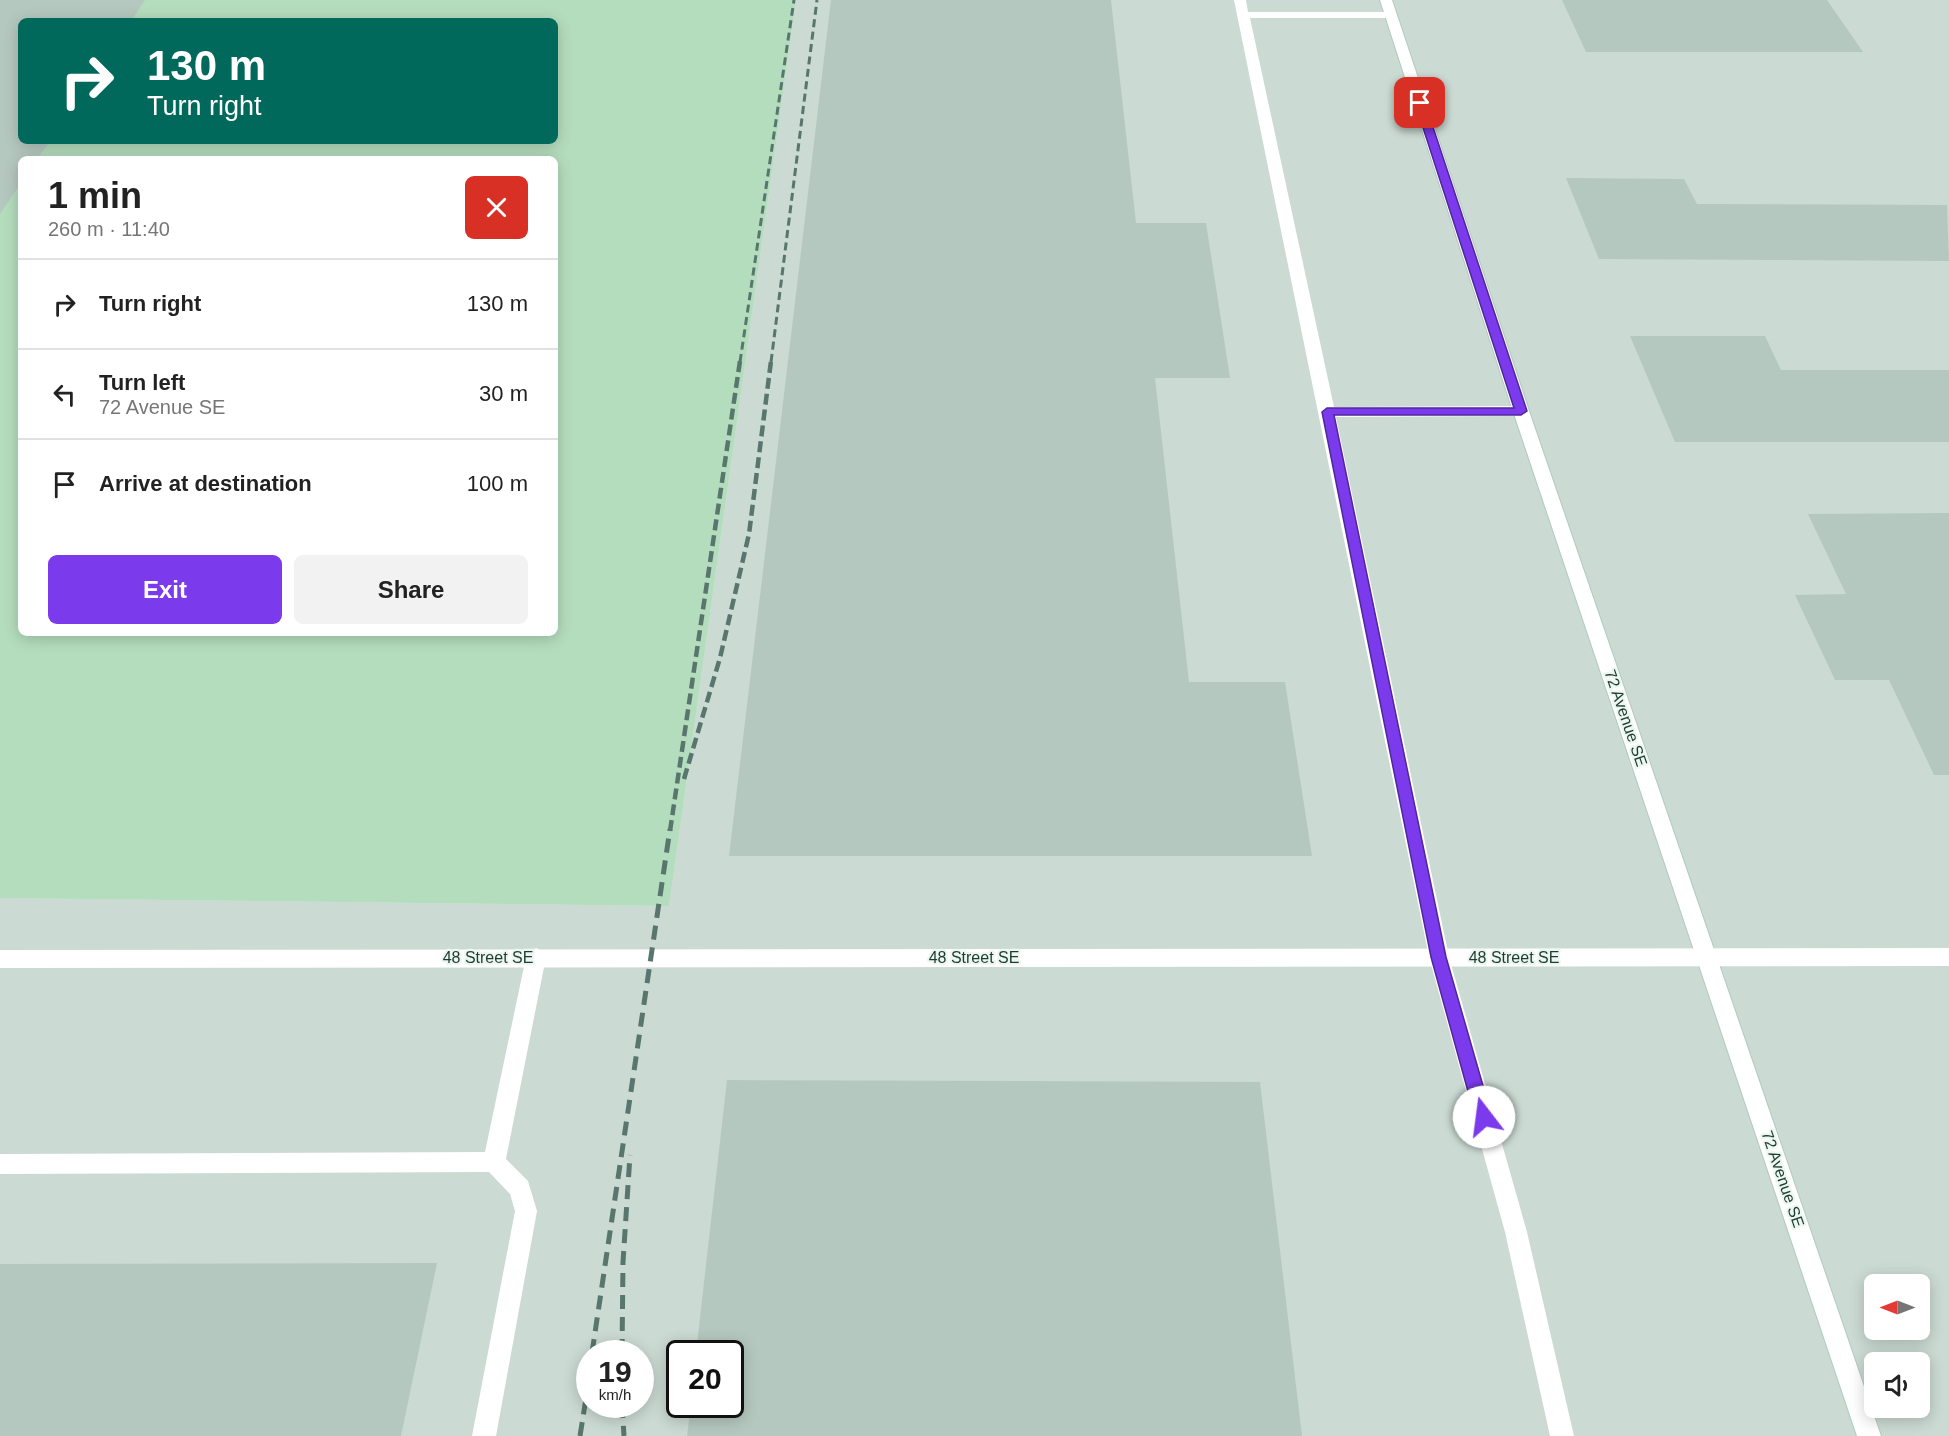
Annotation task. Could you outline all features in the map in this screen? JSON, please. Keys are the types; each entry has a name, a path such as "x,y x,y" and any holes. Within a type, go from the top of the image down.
{"street":[{"path":"1388,8 1241,7 1439,957 1516,1232 1562,1436"},
{"name":"72 Avenue SE","path":"1388,8 1521,411 1869,1436"},
{"path":"1327,412 1521,411"},
{"path":"494,1162 536,957"},
{"name":"48 Street SE","path":"0,959 1949,957"},
{"path":"0,1164 494,1162 520,1188 526,1212 484,1436"}],"shaded area":[{"path":"796,0 1949,0 1949,1436 0,1436 0,898 669,906"}],"green space":[{"path":"0,0 796,0 669,906 0,898"}],"building":[{"path":"0,0 145,0 133,18 18,18 18,144 48,144 39,156 18,156 18,187 0,214"},
{"path":"831,0 1111,0 1136,223 1206,223 1230,378 1155,378 1189,682 1285,682 1312,856 729,856"},
{"path":"1562,0 1827,0 1863,52 1586,52"},
{"path":"1566,178 1684,179 1697,204 1947,205 1949,261 1599,259"},
{"path":"1630,336 1765,336 1781,370 1949,370 1949,442 1675,442"},
{"path":"1949,513 1949,775 1934,775 1889,680 1835,680 1795,595 1846,594 1808,514"},
{"path":"727,1080 1260,1082 1302,1436 687,1436 689,1418 744,1418 744,1340 697,1340"},
{"path":"437,1263 401,1436 0,1436 0,1264"}],"railway":[{"path":"740,362 794,0"},
{"path":"771,362 817,0"},
{"path":"670,831 740,361"},
{"path":"684,779 720,658 749,534 771,361"},
{"path":"594,1340 670,829"},
{"path":"622,1340 623,1262 630,1155"},
{"path":"580,1436 583,1418"},
{"path":"623,1418 624,1436"}],"route":[{"path":"1420,103 1521,411 1327,412 1439,957 1484,1117"}]}
